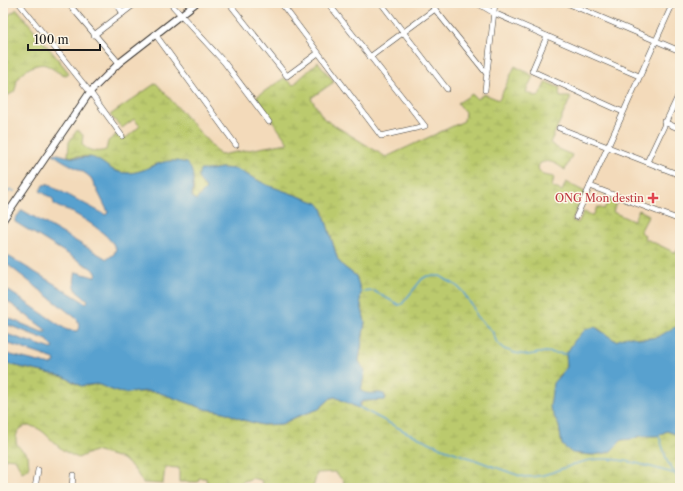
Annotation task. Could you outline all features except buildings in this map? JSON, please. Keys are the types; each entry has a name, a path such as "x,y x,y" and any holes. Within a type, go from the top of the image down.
{"street":[{"path":"19,3 90,92 122,136"},
{"path":"68,3 94,36 119,63"},
{"path":"116,3 123,13"},
{"path":"94,36 136,3"},
{"path":"170,3 224,62 269,122"},
{"path":"3,220 90,92 119,63 196,3"},
{"path":"229,3 287,76 318,53"},
{"path":"281,3 381,136 424,126 328,3"},
{"path":"381,3 447,89"},
{"path":"430,3 487,74"},
{"path":"477,3 494,13 640,76"},
{"path":"485,90 495,3"},
{"path":"567,3 680,51"},
{"path":"576,217 673,3"},
{"path":"370,57 435,9"},
{"path":"155,34 236,145"},
{"path":"547,36 532,72 623,112"},
{"path":"647,162 664,122 680,92"},
{"path":"664,122 680,129"},
{"path":"559,128 607,148 680,175"},
{"path":"590,186 680,220"},
{"path":"35,488 38,470"},
{"path":"72,488 73,475"}],"green space":[{"path":"17,9 69,73 66,75 63,74 42,64 34,66 22,73 17,80 14,92 3,98 3,19"},
{"path":"318,62 334,82 311,98 324,119 386,157 464,121 465,112 458,103 472,94 477,99 484,94 499,100 515,66 533,76 526,92 538,97 546,82 560,88 560,97 571,97 550,143 560,150 572,155 565,170 550,162 543,162 539,164 538,169 543,175 554,177 552,187 562,191 566,182 585,192 572,220 578,223 584,211 593,216 597,207 604,209 609,200 616,203 613,212 633,221 639,210 649,215 640,232 645,235 644,238 676,253 680,245 680,326 656,337 628,338 618,341 612,339 598,328 586,329 566,354 567,367 558,376 550,403 559,426 562,445 577,454 593,455 606,453 622,440 645,435 657,435 667,431 680,436 680,488 343,488 344,481 334,472 317,473 313,488 264,488 261,480 252,478 242,482 241,488 207,488 206,478 199,478 198,482 179,482 179,468 165,467 163,484 143,483 138,474 128,463 117,457 94,451 78,458 61,449 42,431 28,426 21,428 17,434 16,440 20,448 28,455 29,468 22,472 15,459 5,458 3,466 3,363 65,377 76,384 87,386 97,384 117,392 157,392 205,409 224,412 243,420 262,425 282,424 296,417 319,409 331,398 335,397 358,408 364,401 380,400 386,397 381,393 367,394 361,392 360,388 364,371 359,361 365,322 360,300 361,292 356,276 338,260 322,208 312,201 267,185 236,169 222,168 207,170 201,183 206,189 196,200 192,197 194,188 186,163 168,161 134,173 126,173 115,171 96,159 89,157 68,156 69,142 77,130 83,135 82,144 93,151 106,150 108,141 117,134 126,138 140,126 134,119 122,128 110,115 156,83 220,155 288,143 256,97 284,78 293,85"}],"water":[{"path":"53,154 73,158 94,158 113,170 121,173 135,172 169,161 186,163 192,170 192,197 196,200 206,189 198,178 200,170 221,168 236,169 267,185 318,203 322,208 338,260 356,276 361,292 360,300 365,322 359,361 365,371 361,391 367,393 384,394 386,400 364,401 361,402 358,408 335,397 331,398 319,409 296,417 282,424 262,425 243,420 224,412 205,409 157,392 148,391 124,393 117,392 97,384 81,386 65,377 3,363 3,353 51,365 55,362 54,359 3,342 3,333 52,349 54,348 47,340 3,323 3,316 42,332 46,332 46,330 3,298 3,287 67,330 78,331 80,327 77,319 3,261 3,253 86,303 88,301 87,299 77,291 75,285 74,281 76,272 94,277 97,274 94,270 15,222 15,219 22,210 107,259 114,254 116,248 112,242 95,226 68,210 54,204 53,199 40,191 43,185 47,184 106,215 108,212 91,178 58,158"},
{"path":"680,326 680,436 667,431 657,436 640,436 633,439 622,440 611,451 593,455 572,453 562,445 559,426 550,408 553,383 567,367 566,354 575,340 586,329 595,327 616,341 627,336 643,339 658,337 673,328"}],"waterway":[{"path":"3,197 10,190 14,191"},
{"path":"3,207 7,209"},
{"path":"361,292 374,291 399,305 402,304 422,279 427,276 440,276 457,286 463,292 473,307 476,316 492,331 497,343 504,349 515,353 528,355 545,352 566,354"},
{"path":"357,406 406,432 442,448 520,476 538,476 573,464 601,459 632,462 673,473"},
{"path":"659,436 667,461 680,482"}],"place":[{"name":"ONG Mon destin","path":"653,198"}]}
